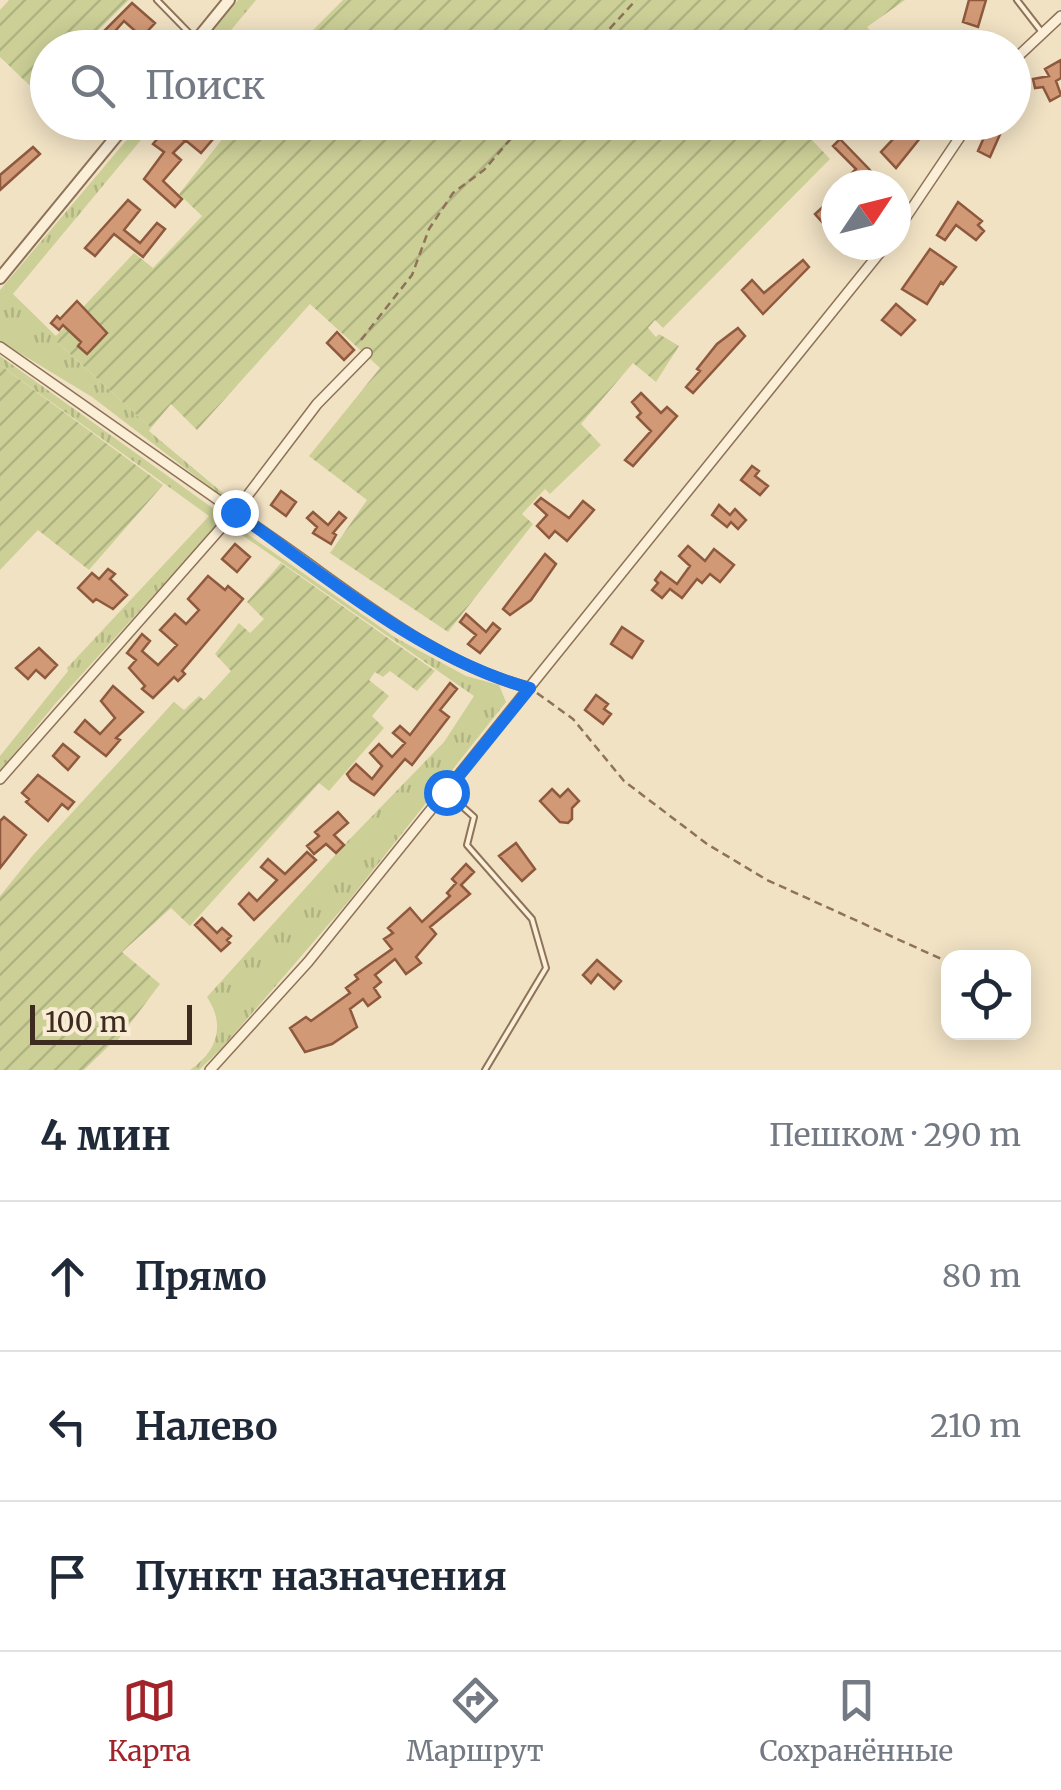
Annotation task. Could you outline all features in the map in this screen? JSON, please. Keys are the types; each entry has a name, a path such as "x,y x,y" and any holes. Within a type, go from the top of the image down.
{"street":[{"path":"204,30 229,0"},
{"path":"1031,42 1061,16"},
{"path":"0,278 113,140"},
{"path":"911,210 958,140"},
{"path":"210,1070 308,962 874,260"},
{"path":"0,347 388,620 461,662 530,688"},
{"path":"0,779 235,512 317,404 367,353"}],"lane":[{"path":"156,0 181,30"},
{"path":"1017,0 1042,31"},
{"path":"446,792 474,817 467,845 532,918 546,968 485,1070"}],"path":[{"path":"608,30 636,0"},
{"path":"362,340 412,276 429,228 453,193 484,170 510,140"},
{"path":"530,688 574,718 624,781 706,844 767,880 941,959"}],"green space":[{"path":"9,0 129,0 98,30 30,30 30,86 0,57 0,10"},
{"path":"238,0 256,0 231,30 214,30"},
{"path":"343,0 905,0 867,27 869,30 313,30"},
{"path":"127,140 141,140 13,294 60,340 58,343 151,428 149,431 230,499 92,397 0,341 0,290"},
{"path":"222,140 812,140 830,159 663,328 655,320 648,328 656,337 659,334 679,346 656,382 633,363 581,424 601,445 550,494 545,489 522,514 533,524 448,632 330,553 367,500 309,456 380,368 310,304 197,430 171,404 151,428 57,342 56,336 134,253 153,268 202,216 179,194"},
{"path":"0,356 214,509 218,524 55,704 0,771 0,756 67,668 209,516 0,365"},
{"path":"0,365 163,485 89,570 38,530 0,570"},
{"path":"233,524 396,638 466,676 499,685 506,702 347,903 222,1048 199,1070 190,1070 207,1055 216,1037 216,1018 207,997 345,844 444,742 474,696 229,526"},
{"path":"281,563 435,671 417,691 390,671 383,677 375,672 369,680 389,696 372,716 384,728 329,791 319,783 190,926 171,908 122,952 160,984 117,1041 84,1070 0,1070 0,896 174,702 184,710 199,696 204,700 231,671 215,654 239,623 250,633 264,619 247,602"}],"building":[{"path":"969,0 986,0 978,27 963,22"},
{"path":"132,3 155,23 148,30 134,30 124,21 116,30 105,30"},
{"path":"1061,60 1061,78 1056,81 1061,95 1050,101 1043,87 1035,88 1033,79 1049,76 1045,69"},
{"path":"156,140 185,141 173,153 181,160 163,181 182,199 175,207 144,179 164,152 153,144"},
{"path":"185,140 212,140 201,153"},
{"path":"839,140 870,170 856,169 833,146"},
{"path":"892,140 919,140 896,168 881,152"},
{"path":"983,140 997,140 990,157 978,151"},
{"path":"33,147 40,154 0,190 0,175"},
{"path":"128,200 140,210 124,230 140,243 157,223 165,229 143,257 114,234 95,256 85,248"},
{"path":"958,202 982,221 978,225 984,231 976,240 956,225 945,240 937,235"},
{"path":"930,249 956,267 927,304 902,289"},
{"path":"803,260 809,267 763,314 742,290 752,280 764,293"},
{"path":"77,301 107,333 87,354 78,346 81,342 63,325 59,330 51,323"},
{"path":"896,304 915,320 901,335 882,320"},
{"path":"738,328 745,336 693,393 686,387 700,371 697,369 717,344"},
{"path":"337,332 354,350 344,360 327,343"},
{"path":"641,393 661,413 667,407 677,416 633,466 625,460 651,431 637,417 641,413 632,402"},
{"path":"752,466 759,471 755,476 768,486 760,495 741,480"},
{"path":"281,491 296,502 286,516 271,505"},
{"path":"541,498 569,518 583,501 594,510 567,541 555,531 549,538 537,526 547,515 535,504"},
{"path":"719,505 730,515 735,509 746,520 738,529 731,522 727,527 712,515"},
{"path":"313,512 328,525 339,512 346,518 333,533 336,535 331,544 313,533 317,527 307,518"},
{"path":"235,544 250,557 237,572 222,559"},
{"path":"688,546 705,561 714,549 734,565 720,582 710,574 702,583 697,579 682,598 670,589 662,598 652,590 658,583 655,580 661,572 677,584 690,566 679,556"},
{"path":"545,554 556,564 531,600 510,615 503,609"},
{"path":"108,569 115,574 110,579 127,595 113,609 96,599 93,602 78,588 92,573 99,579"},
{"path":"208,576 243,599 182,671 185,674 178,681 174,677 153,698 129,668 136,660 127,653 142,634 150,641 142,651 158,665 177,645 160,630 175,614 186,624 199,610 188,599"},
{"path":"466,614 486,632 493,623 500,629 480,653 468,644 476,635 460,622"},
{"path":"622,627 643,641 632,658 611,644"},
{"path":"39,648 57,665 45,678 36,670 28,679 16,668"},
{"path":"450,683 457,689 440,710 449,717 412,765 405,759 374,795 351,780 347,774 356,764 372,779 382,766 370,753 379,744 392,757 405,743 393,733 400,726 410,735"},
{"path":"113,686 143,712 116,738 120,740 106,756 75,732 85,720 100,734 115,718 101,701"},
{"path":"596,695 608,704 604,709 611,714 603,724 585,710"},
{"path":"63,744 79,757 68,770 53,756"},
{"path":"38,775 74,802 68,809 62,804 48,821 26,802 29,799 22,793"},
{"path":"552,789 560,797 568,789 579,801 572,808 568,823 560,822 540,801"},
{"path":"338,812 348,823 334,835 344,845 336,853 326,844 314,854 307,846 319,836 315,832"},
{"path":"4,817 26,835 0,868 0,821"},
{"path":"516,843 535,869 522,881 499,856"},
{"path":"307,852 316,860 254,920 239,904 249,893 257,901 277,880 261,867 268,859 285,874"},
{"path":"466,864 474,872 461,885 470,894 430,927 436,934 416,957 421,963 406,974 395,959 375,975 381,982 374,988 380,997 368,1006 363,999 350,1009 357,1027 332,1044 305,1052 290,1028 306,1017 311,1021 350,993 346,988 358,979 355,975 392,949 384,939 393,933 388,928 410,908 422,922 450,896 447,893 456,883 452,879"},
{"path":"202,918 217,933 222,928 231,936 227,940 230,943 221,951 195,925"},
{"path":"597,960 621,981 614,989 598,974 591,983 583,975"}],"route":[{"path":"235,512 388,620 461,662 530,688 446,792"}]}
